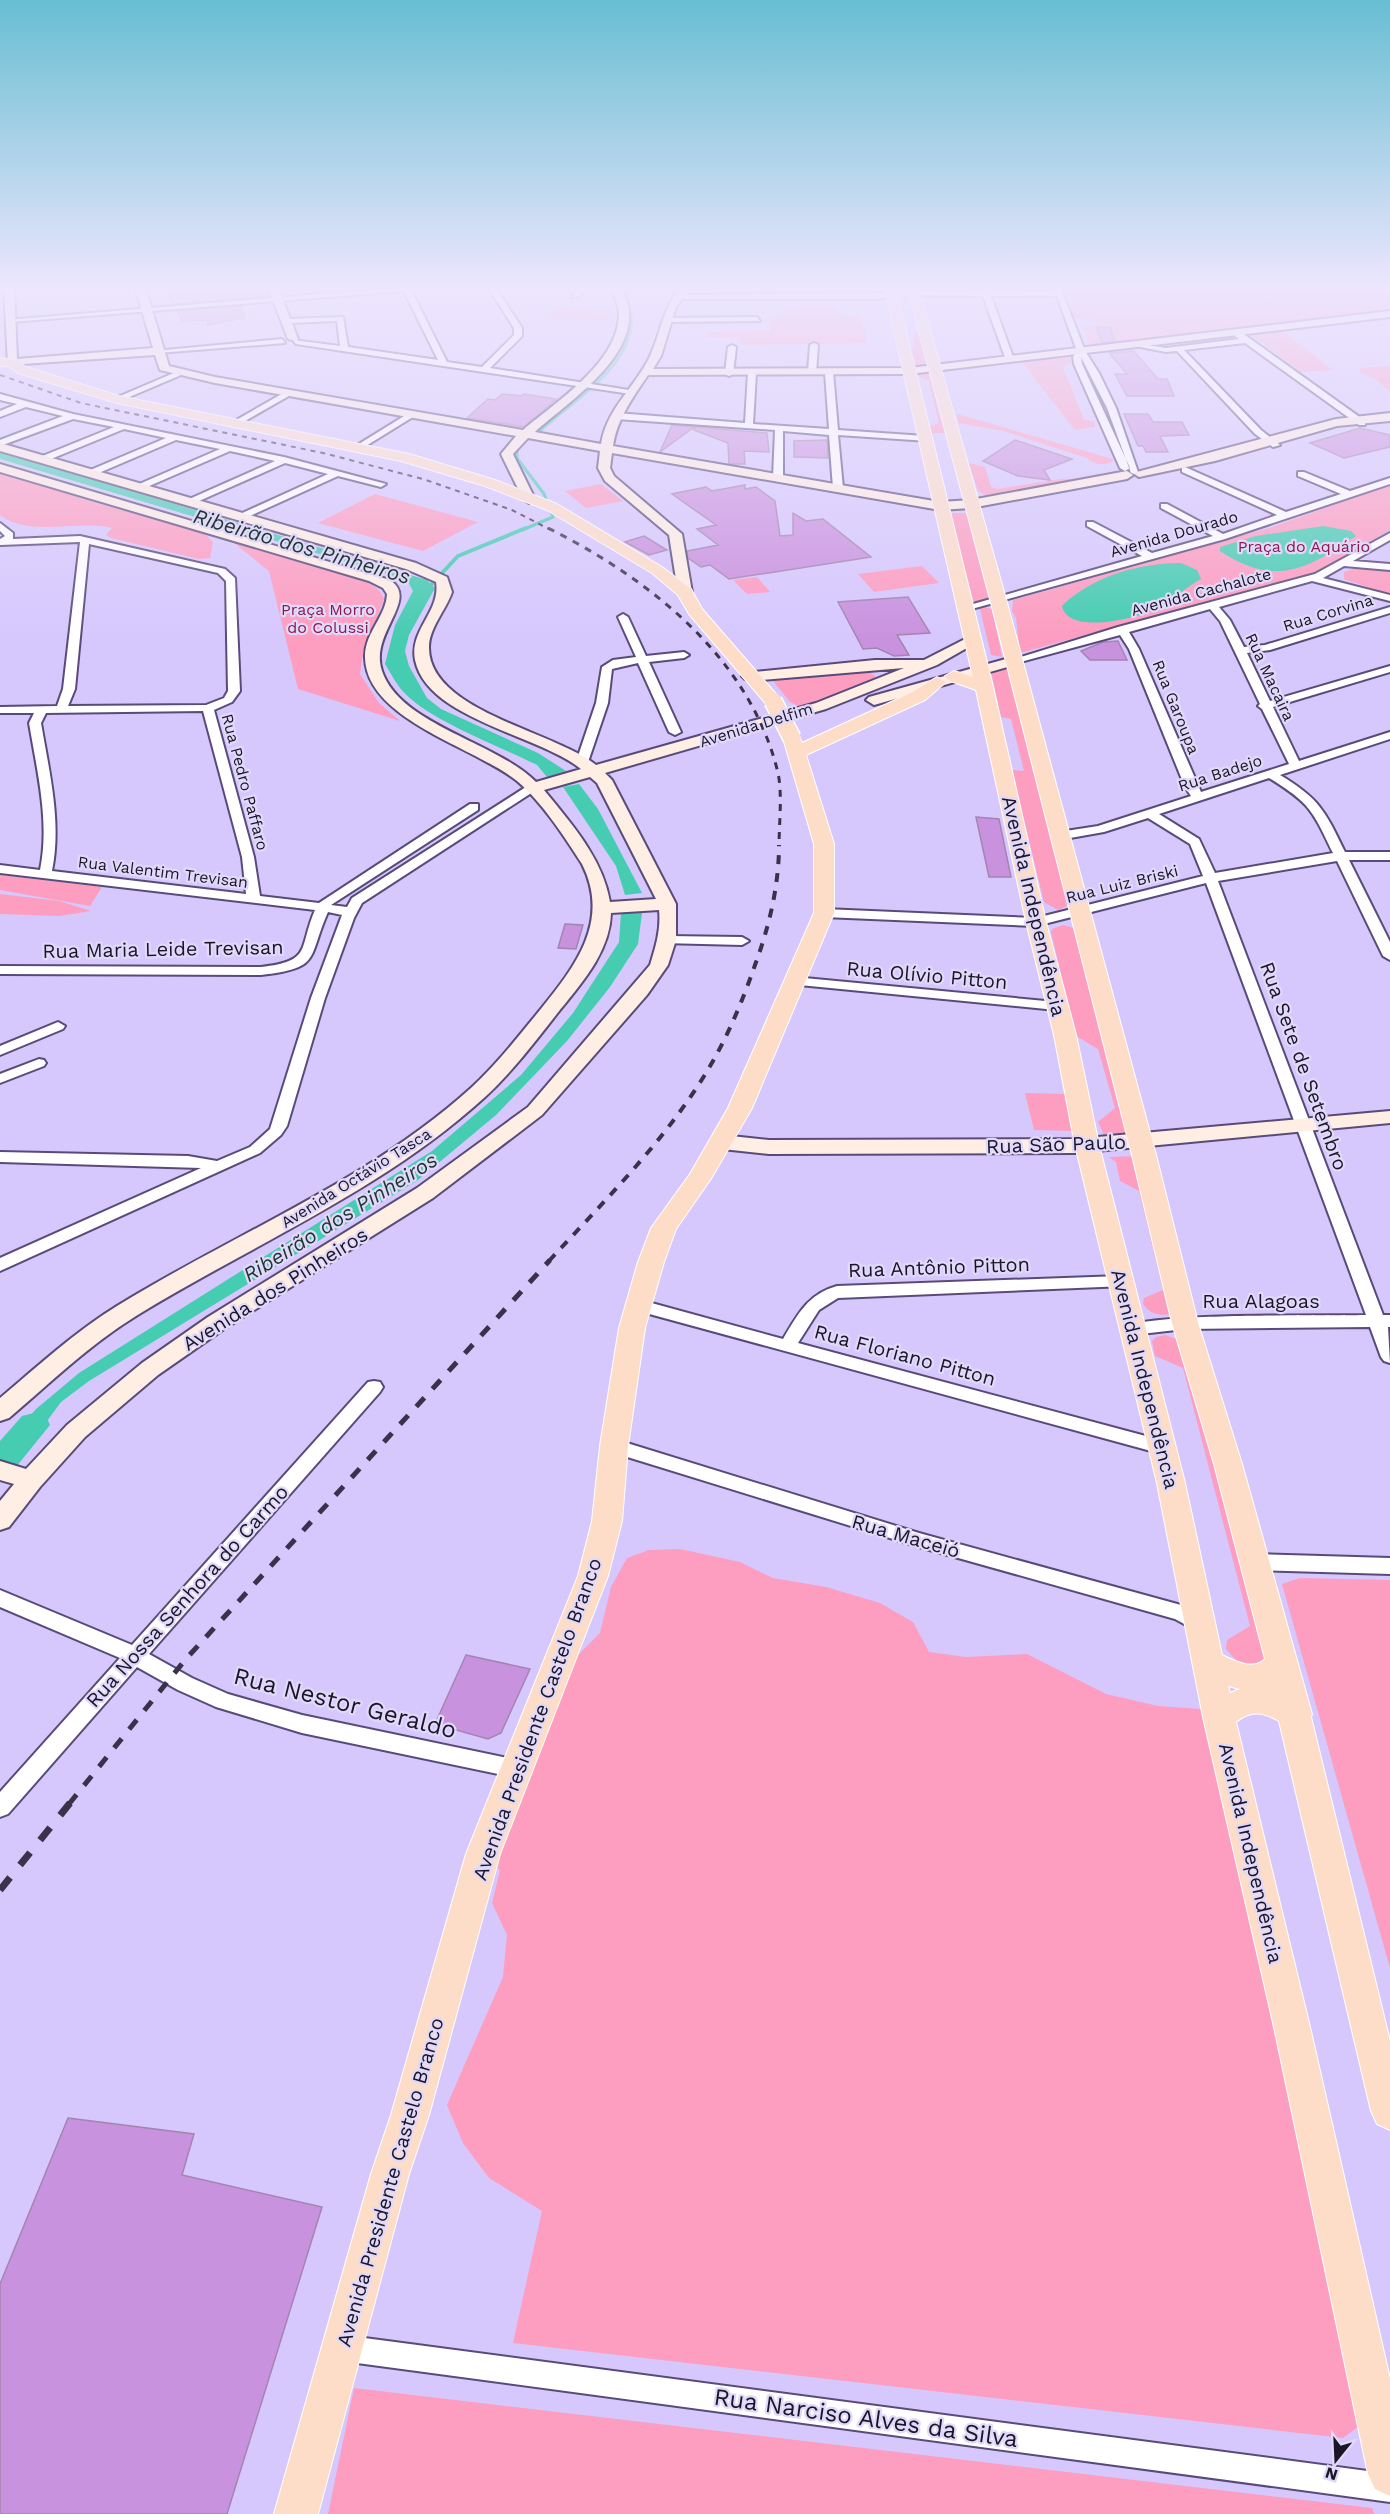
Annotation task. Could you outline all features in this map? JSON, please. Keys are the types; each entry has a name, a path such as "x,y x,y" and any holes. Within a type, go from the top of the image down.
{"main road":[{"path":"143,404 358,447 490,483 552,507 657,570 685,592"},
{"name":"Avenida Independência","path":"917,404 982,678 1036,922 1065,1035 1087,1145 1162,1447 1219,1717 1292,2027 1390,2474"},
{"name":"Avenida Independência","path":"943,404 998,599 1078,913 1140,1141 1185,1323 1255,1562 1296,1714 1367,2024 1390,2111"},
{"path":"927,445 938,456 956,451"},
{"path":"657,570 671,570 680,567"},
{"name":"Avenida Presidente Castelo Branco","path":"296,2514 483,1854 593,1576 607,1521 614,1446 637,1305 664,1227 722,1142 760,1067 824,913 824,844 795,745 773,701 695,611 685,592"},
{"path":"972,641 984,656 1013,661"},
{"path":"954,676 982,678"},
{"path":"795,745 919,696 937,682"},
{"path":"1208,1663 1223,1671 1255,1678 1273,1672 1281,1660"},
{"path":"1219,1717 1233,1705 1254,1698 1275,1703 1296,1714"}],"street":[{"path":"0,414 24,404"},
{"path":"26,404 284,460 381,484"},
{"path":"235,423 270,404"},
{"path":"339,404 940,508 972,506 1135,475 1360,421 1390,419"},
{"path":"529,499 507,454 521,437 559,404"},
{"path":"623,404 609,432 604,468 609,478 675,534 685,592"},
{"path":"749,426 750,404"},
{"path":"833,404 839,491"},
{"path":"1095,404 1104,427 1135,475"},
{"path":"1108,404 1135,475"},
{"path":"1234,404 1272,443"},
{"path":"1337,404 1360,421"},
{"path":"0,445 72,416"},
{"path":"616,416 836,432 927,445"},
{"path":"358,447 410,417"},
{"path":"43,459 123,427"},
{"path":"778,480 779,428"},
{"path":"91,473 176,437"},
{"path":"1135,475 1190,469 1272,443"},
{"path":"0,445 438,577 445,593 422,640 422,655 426,673 454,702 585,769 602,703 607,667 617,662 684,655"},
{"path":"141,487 230,448"},
{"path":"190,502 284,460"},
{"name":"Avenida Octávio Tasca","path":"0,468 388,584 392,588 394,598 377,631 372,656 375,674 385,693 402,708 490,757 539,790 594,871 602,908 599,941 577,976 508,1062 479,1092 446,1120 407,1149 305,1214 126,1311 85,1338 0,1412"},
{"path":"1190,469 1286,516"},
{"path":"241,517 337,473"},
{"path":"1301,474 1350,495"},
{"name":"Avenida Dourado","path":"964,608 1222,537 1390,481"},
{"path":"1164,506 1222,537"},
{"path":"1090,524 1152,557"},
{"path":"0,526 10,535 3,542"},
{"name":"Avenida Cachalote","path":"1013,661 1310,578 1324,573 1390,536"},
{"path":"0,710 208,708 228,700 234,692 231,580 228,575 221,571 111,544 85,540 3,542"},
{"path":"61,709 69,689 85,540"},
{"path":"85,553 111,544"},
{"path":"1343,563 1390,567"},
{"path":"1324,573 1347,587"},
{"path":"1310,578 1390,598"},
{"name":"Rua Macaira","path":"1212,605 1225,620 1264,706 1295,765"},
{"name":"Rua Corvina","path":"1239,651 1266,648 1390,610"},
{"path":"623,617 675,732"},
{"name":"Rua Garoupa","path":"1122,629 1134,649 1191,787 1199,798"},
{"name":"Avenida Delfim","path":"539,790 585,769 731,733 820,706 932,662 972,641"},
{"path":"982,678 1013,661"},
{"path":"750,676 932,662"},
{"path":"851,667 877,673 882,683"},
{"path":"1264,706 1390,669"},
{"name":"Avenida Delfim","path":"609,787 629,773 954,676"},
{"name":"Rua Pedro Paffaro","path":"208,708 248,857 252,893 256,900"},
{"path":"42,709 35,723 48,804 50,851 45,875"},
{"name":"Rua Badejo","path":"1059,836 1100,829 1390,735"},
{"name":"Avenida dos Pinheiros","path":"0,1520 15,1475 76,1431 150,1369 216,1323 425,1193 535,1111 640,991 659,965 667,940 669,918 609,787 585,769"},
{"path":"1270,774 1312,801 1390,956"},
{"path":"0,1265 255,1149 276,1132 318,998 350,912 364,895 506,804 539,790"},
{"path":"323,907 337,894 474,807"},
{"name":"Rua Sete de Setembro","path":"1149,813 1195,842 1211,878 1303,1127 1384,1322 1390,1357"},
{"name":"Rua Luiz Briski","path":"824,913 1036,922 1211,878 1341,856 1390,856"},
{"name":"Rua Valentim Trevisan","path":"0,869 350,912"},
{"path":"602,908 663,904"},
{"name":"Rua Maria Leide Trevisan","path":"0,970 284,970 297,966 310,953 323,907"},
{"path":"667,940 742,941"},
{"name":"Rua Olívio Pitton","path":"794,981 1056,1006"},
{"path":"0,1051 58,1026"},
{"path":"0,1079 39,1063"},
{"name":"Rua São Paulo","path":"722,1142 769,1147 1087,1145 1303,1127 1390,1117"},
{"path":"0,1157 171,1160 216,1166"},
{"path":"171,1160 190,1178"},
{"name":"Rua Antônio Pitton","path":"788,1347 816,1301 825,1295 837,1292 1120,1282"},
{"name":"Rua Floriano Pitton","path":"637,1305 1162,1447"},
{"name":"Rua Alagoas","path":"1132,1329 1185,1323 1384,1322"},
{"name":"Rua Nossa Senhora do Carmo","path":"0,1807 374,1387"},
{"name":"Rua Maceió","path":"614,1446 919,1540 1181,1613 1199,1624"},
{"path":"1255,1562 1390,1566"},
{"name":"Rua Nestor Geraldo","path":"0,1598 134,1655 185,1684 223,1701 302,1724 517,1769"},
{"name":"Rua Narciso Alves da Silva","path":"342,2348 1390,2488"}],"green space":[{"path":"935,404 940,404 948,433 930,433 928,427 939,423"},
{"path":"1055,404 1078,404 1084,420 1094,421 1095,427 1075,430"},
{"path":"957,414 1113,459 1113,461 1100,464 1003,431 958,423"},
{"path":"969,463 985,467 991,487 997,489 1061,479 1092,478 989,497 978,491"},
{"path":"0,472 110,507 194,529 213,542 210,558 199,559 111,538 106,535 112,528 84,525 39,527 12,522 0,515"},
{"path":"601,484 623,501 586,508 565,491"},
{"name":"Praça do Aquário","path":"1390,485 1390,530 1327,567 1297,579 1020,653 1016,618 1012,611 1013,600 1269,528"},
{"path":"375,494 478,522 423,551 318,523"},
{"path":"953,513 969,513 994,598 974,603 950,517"},
{"name":"Praça Morro do Colussi","path":"229,539 370,583 380,591 384,599 362,659 360,674 379,703 400,721 298,689 269,571"},
{"path":"922,566 939,583 874,592 858,574"},
{"path":"1359,567 1390,570 1390,595 1344,579 1344,572"},
{"path":"757,577 770,592 747,594 733,580"},
{"path":"985,607 992,609 1002,657 991,655 980,609"},
{"path":"1011,667 1072,902 1067,902 1067,906 1058,910 1044,902 1012,770 1024,771 1011,719 1001,717 991,672"},
{"path":"870,672 879,680 800,707 790,702 770,677"},
{"path":"0,875 102,887 90,906 0,890"},
{"path":"0,894 59,901 91,911 59,916 0,914"},
{"path":"1063,925 1077,929 1133,1133 1104,1135 1098,1122 1115,1108 1098,1049 1076,1036 1051,932 1052,929"},
{"path":"1025,1093 1065,1094 1073,1131 1034,1130"},
{"path":"1138,1156 1173,1314 1156,1314 1143,1304 1144,1298 1163,1290 1139,1191 1120,1181 1116,1162 1109,1157"},
{"path":"1165,1335 1183,1341 1272,1657 1266,1666 1242,1667 1226,1649 1227,1640 1250,1626 1183,1368 1155,1356 1152,1341 1156,1337"},
{"path":"680,1549 740,1562 773,1578 826,1587 880,1603 913,1622 929,1652 966,1657 1027,1654 1106,1694 1158,1706 1202,1709 1214,1720 1273,2028 1288,2072 1307,2167 1318,2203 1358,2427 1343,2438 513,2343 542,2211 489,2178 463,2143 447,2105 503,1977 507,1935 492,1903 500,1870 491,1863 551,1710 547,1709 576,1657 600,1633 611,1587 627,1558 649,1550"},
{"path":"1300,1578 1390,1580 1390,1968 1282,1584"},
{"path":"354,2388 1372,2508 1374,2514 328,2514"}],"water":[{"path":"0,451 427,580 435,588 409,635 405,651 409,666 427,698 441,709 538,753 566,771 547,777 537,765 444,721 411,699 400,688 385,664 395,625 413,591 407,580 0,459"},
{"path":"1323,526 1351,531 1356,536 1322,558 1290,570 1257,569 1220,551 1220,547 1256,536"},
{"path":"1181,563 1197,570 1201,579 1164,605 1149,612 1121,620 1090,622 1077,620 1067,615 1062,606 1087,587 1117,573 1149,566"},
{"path":"579,784 598,809 642,893 625,895 616,866 563,787"},
{"path":"621,913 642,913 638,944 610,987 567,1041 496,1115 418,1180 89,1381 61,1402 20,1458 0,1455 0,1449 36,1409 79,1373 432,1151 521,1075 573,1013 619,942"}],"building":[{"path":"482,404 550,404 524,427 467,418"},
{"path":"1124,414 1148,414 1153,422 1182,422 1189,435 1160,436 1168,452 1146,452 1143,446 1138,446"},
{"path":"672,425 694,427 660,452"},
{"path":"695,427 767,433 769,452 744,451 745,464 729,464 728,443 694,430"},
{"path":"1360,428 1390,435 1390,447 1344,458 1310,443"},
{"path":"827,440 828,458 794,457 794,441"},
{"path":"1015,440 1072,459 1044,470 1050,480 1018,476 983,461"},
{"path":"745,485 745,489 756,487 775,501 780,536 793,535 793,513 806,521 823,519 871,557 729,579 710,565 701,567 688,558 687,551 718,545 697,529 716,525 672,494 706,487 712,491"},
{"path":"644,536 667,550 649,555 625,542"},
{"path":"908,597 930,633 897,635 909,655 894,656 877,648 863,649 838,602"},
{"path":"1118,641 1127,660 1090,660 1081,651 1103,642"},
{"path":"976,817 999,819 1011,877 989,877"},
{"path":"565,924 583,925 576,949 558,948"},
{"path":"466,1655 530,1669 501,1733 488,1739 435,1724"},
{"path":"68,2118 194,2134 182,2175 322,2207 227,2514 0,2514 0,2284"}],"waterway":[{"path":"539,432 572,404"},
{"path":"517,451 517,458 544,494 553,517 522,530"},
{"path":"428,588 458,556 526,528"},
{"name":"Ribeirão dos Pinheiros","path":"0,1463 34,1425"}],"railway":[{"path":"87,404 323,453 423,479 512,510 551,530"},
{"path":"548,528 622,571 657,596 718,656 743,691 763,728 777,769 780,797 779,846"},
{"path":"549,1261 658,1140 678,1115 713,1061 741,1002 765,936 775,891 779,846"},
{"path":"69,1804 185,1660 550,1260"},
{"path":"0,1890 70,1803"}]}
